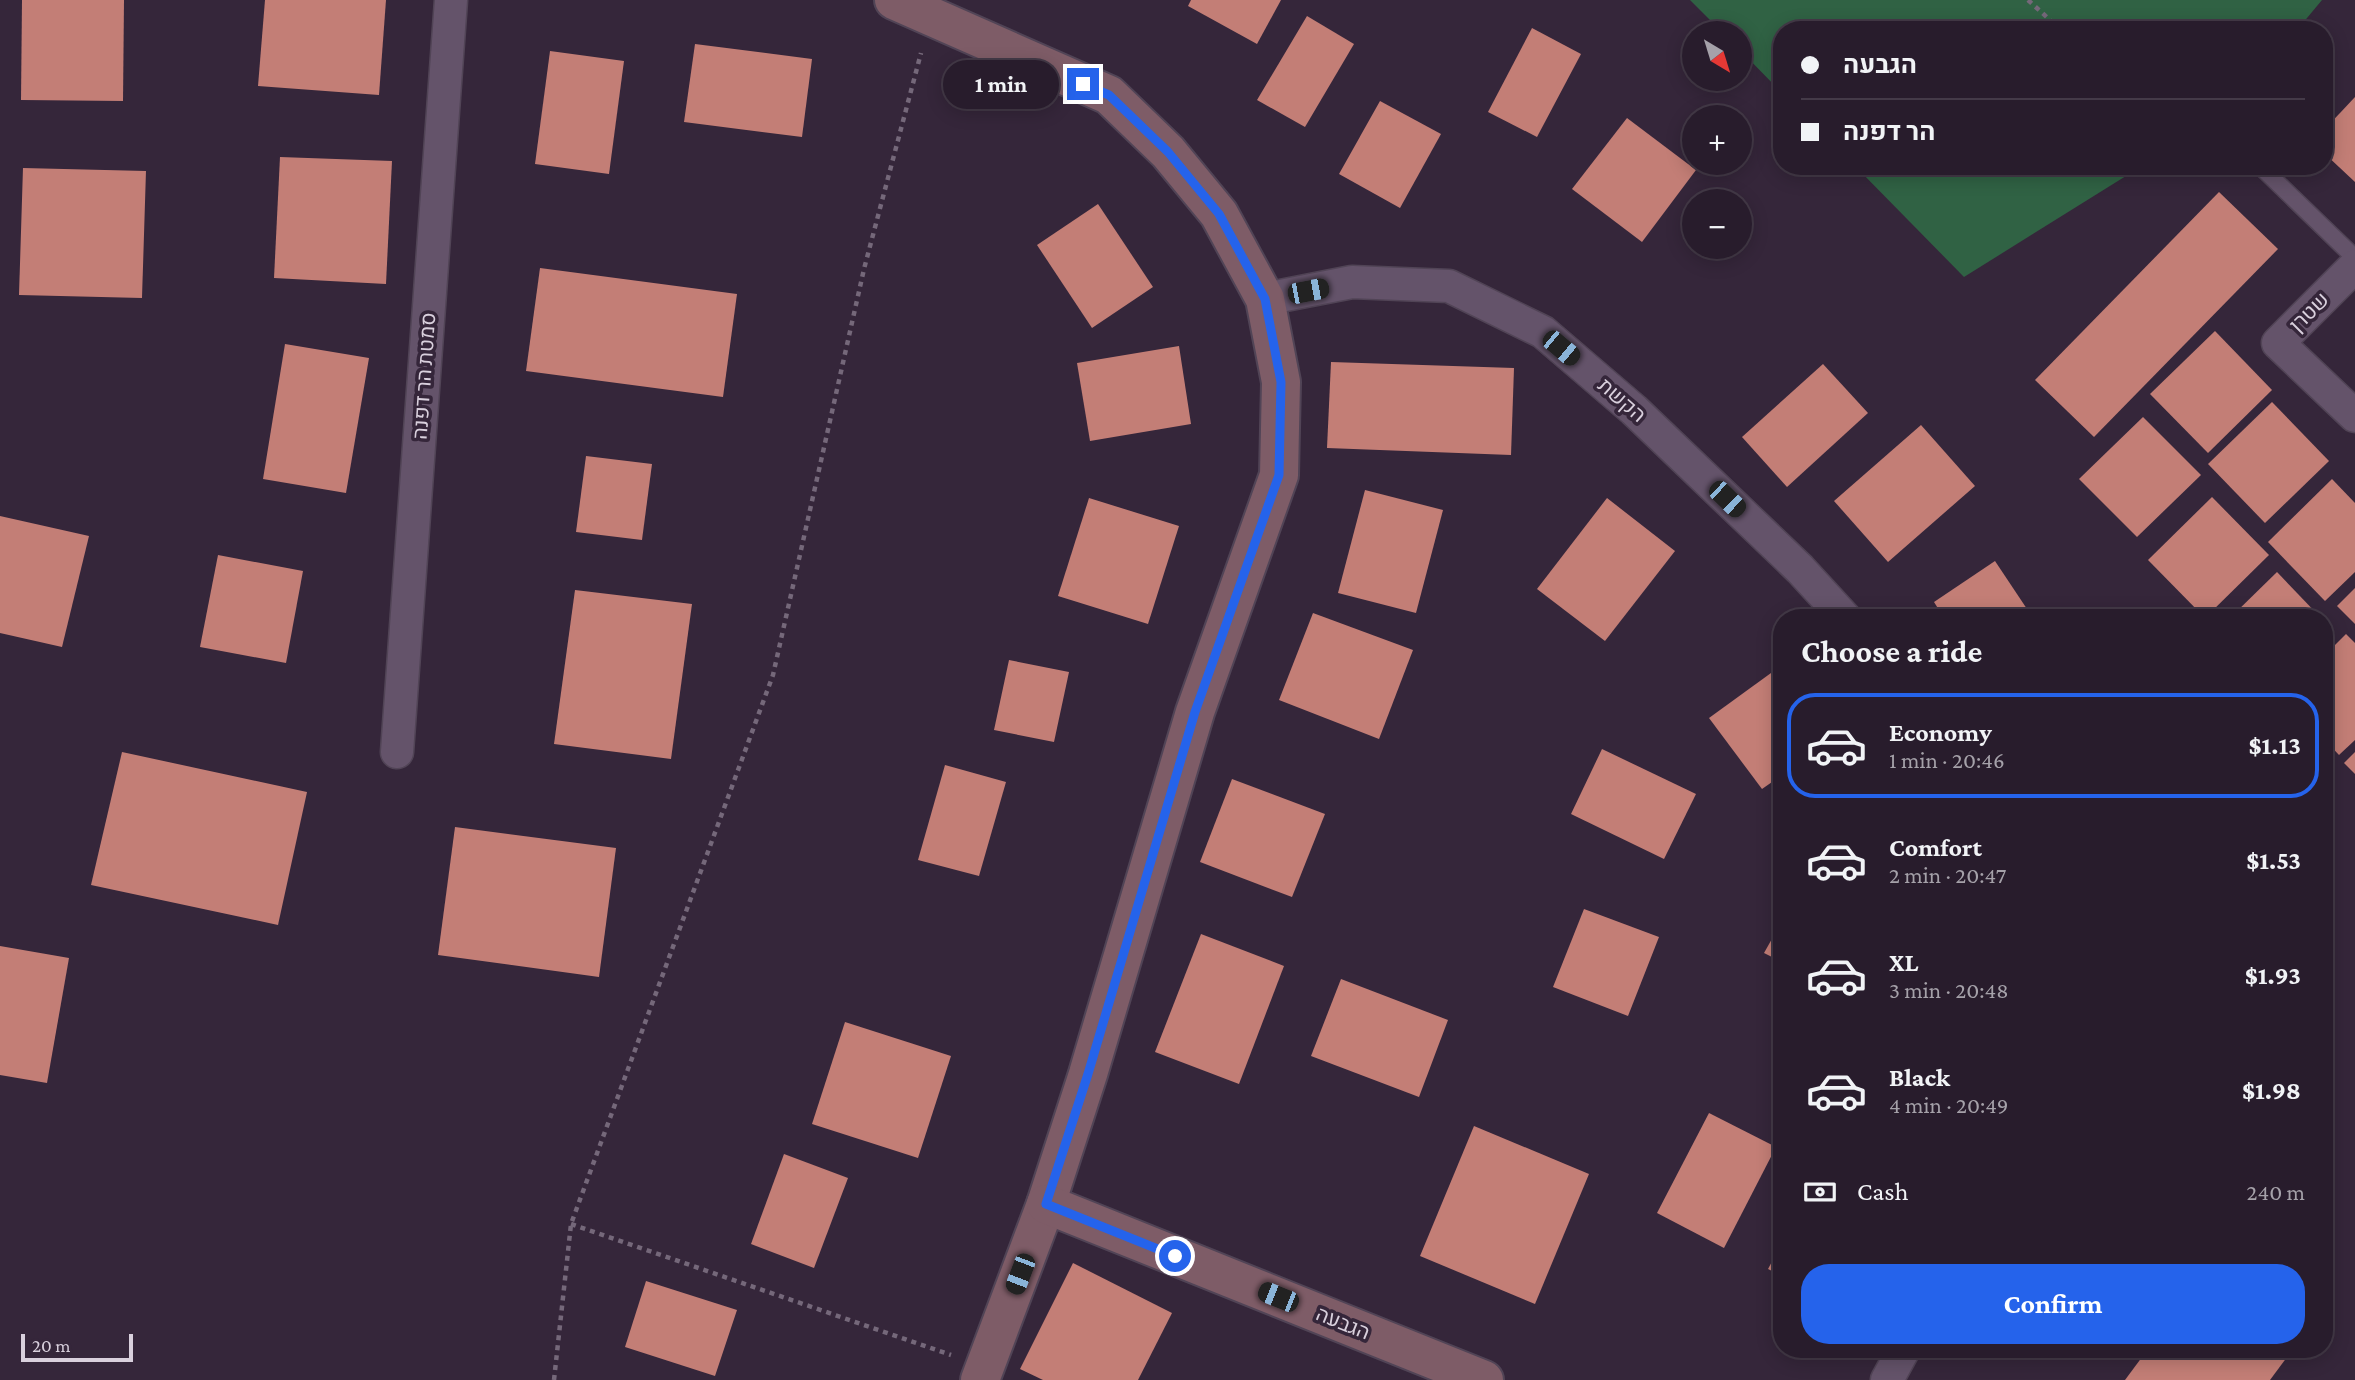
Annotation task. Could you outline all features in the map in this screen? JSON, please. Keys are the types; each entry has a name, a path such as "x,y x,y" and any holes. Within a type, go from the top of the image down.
{"street":[{"name":"סמטת הר דפנה","path":"397,752 451,0"},
{"path":"894,0 1109,95 1168,152 1219,214 1265,299 1281,382 1279,475 1195,712 1088,1074 1046,1204 983,1374"},
{"name":"שטרן","path":"2355,266 2278,343 2355,416"},
{"name":"הקשת","path":"1265,299 1352,282 1449,286 1543,332 1634,410 1800,569 1837,609"},
{"name":"הגבעה","path":"1046,1204 1484,1380"},
{"path":"1886,1380 1899,1358"}],"lane":[{"path":"2269,175 2355,258"}],"path":[{"path":"2028,0 2051,21"},
{"path":"554,1380 571,1224 773,675 864,269 931,16"},
{"path":"571,1224 983,1374"}],"green space":[{"path":"1690,0 2322,0 2304,21 1773,21 1773,84 1752,62 1752,21 1711,21"},
{"path":"1864,175 2128,175 1964,277"}],"building":[{"path":"22,0 124,0 123,101 21,100"},
{"path":"265,0 386,0 379,95 258,86"},
{"path":"1191,0 1281,0 1257,44 1188,6"},
{"path":"1307,16 1354,44 1305,127 1257,100"},
{"path":"1532,28 1581,54 1537,137 1488,112"},
{"path":"695,44 812,59 802,137 684,122"},
{"path":"550,51 624,61 609,174 535,164"},
{"path":"2355,97 2355,182 2333,161 2333,120"},
{"path":"1380,101 1441,134 1400,208 1339,174"},
{"path":"1627,118 1682,159 1682,175 1692,175 1642,242 1572,189"},
{"path":"280,157 392,161 386,284 274,278"},
{"path":"23,168 146,171 142,298 19,295"},
{"path":"2219,192 2278,249 2094,437 2035,380"},
{"path":"1098,204 1153,287 1092,328 1037,245"},
{"path":"540,268 737,294 723,397 526,371"},
{"path":"2215,331 2272,390 2208,453 2150,394"},
{"path":"285,344 369,358 346,493 263,479"},
{"path":"1179,346 1191,424 1090,441 1077,363"},
{"path":"1331,362 1514,368 1511,455 1327,448"},
{"path":"1823,364 1868,413 1787,487 1742,437"},
{"path":"2272,402 2329,461 2265,523 2208,464"},
{"path":"2143,417 2201,475 2137,537 2079,479"},
{"path":"1921,425 1975,486 1888,562 1834,501"},
{"path":"586,456 652,464 642,540 576,532"},
{"path":"2332,479 2355,503 2355,572 2325,601 2268,542"},
{"path":"1365,490 1443,510 1416,613 1338,593"},
{"path":"2212,497 2269,555 2214,609 2196,609 2148,560"},
{"path":"1089,498 1179,526 1148,624 1058,596"},
{"path":"1607,498 1675,551 1605,641 1537,589"},
{"path":"0,516 89,536 62,647 0,633"},
{"path":"218,555 303,571 286,663 200,647"},
{"path":"1995,561 2027,609 1938,609 1934,602"},
{"path":"2277,572 2312,609 2239,609"},
{"path":"2355,588 2355,624 2337,606"},
{"path":"575,590 692,604 671,759 554,744"},
{"path":"1313,613 1413,650 1379,739 1279,700"},
{"path":"2346,634 2355,643 2355,740 2339,755 2333,749 2333,647"},
{"path":"1009,660 1069,672 1054,742 994,730"},
{"path":"1771,673 1773,781 1762,789 1709,718"},
{"path":"1602,749 1696,794 1664,859 1571,814"},
{"path":"122,752 307,792 278,925 91,885"},
{"path":"2355,752 2355,774 2344,763"},
{"path":"945,765 1006,782 979,876 918,860"},
{"path":"1232,779 1325,814 1292,897 1200,862"},
{"path":"455,827 616,848 599,977 438,955"},
{"path":"1584,909 1659,937 1628,1016 1553,987"},
{"path":"1201,934 1284,966 1239,1084 1155,1052"},
{"path":"1773,937 1773,958 1764,953"},
{"path":"0,946 69,958 47,1083 0,1075"},
{"path":"1341,979 1448,1020 1419,1097 1311,1056"},
{"path":"845,1022 951,1056 918,1158 812,1124"},
{"path":"1709,1113 1773,1145 1773,1153 1724,1248 1657,1213"},
{"path":"1474,1126 1589,1174 1535,1304 1420,1256"},
{"path":"784,1154 848,1178 814,1268 751,1244"},
{"path":"1073,1263 1172,1313 1138,1380 1043,1380 1020,1369"},
{"path":"646,1281 737,1310 715,1376 625,1347"},
{"path":"2141,1358 2286,1358 2270,1380 2125,1380"}],"route":[{"path":"1083,84 1109,95 1168,152 1219,214 1265,299 1281,382 1279,475 1195,712 1088,1074 1046,1204 1175,1256"}]}
